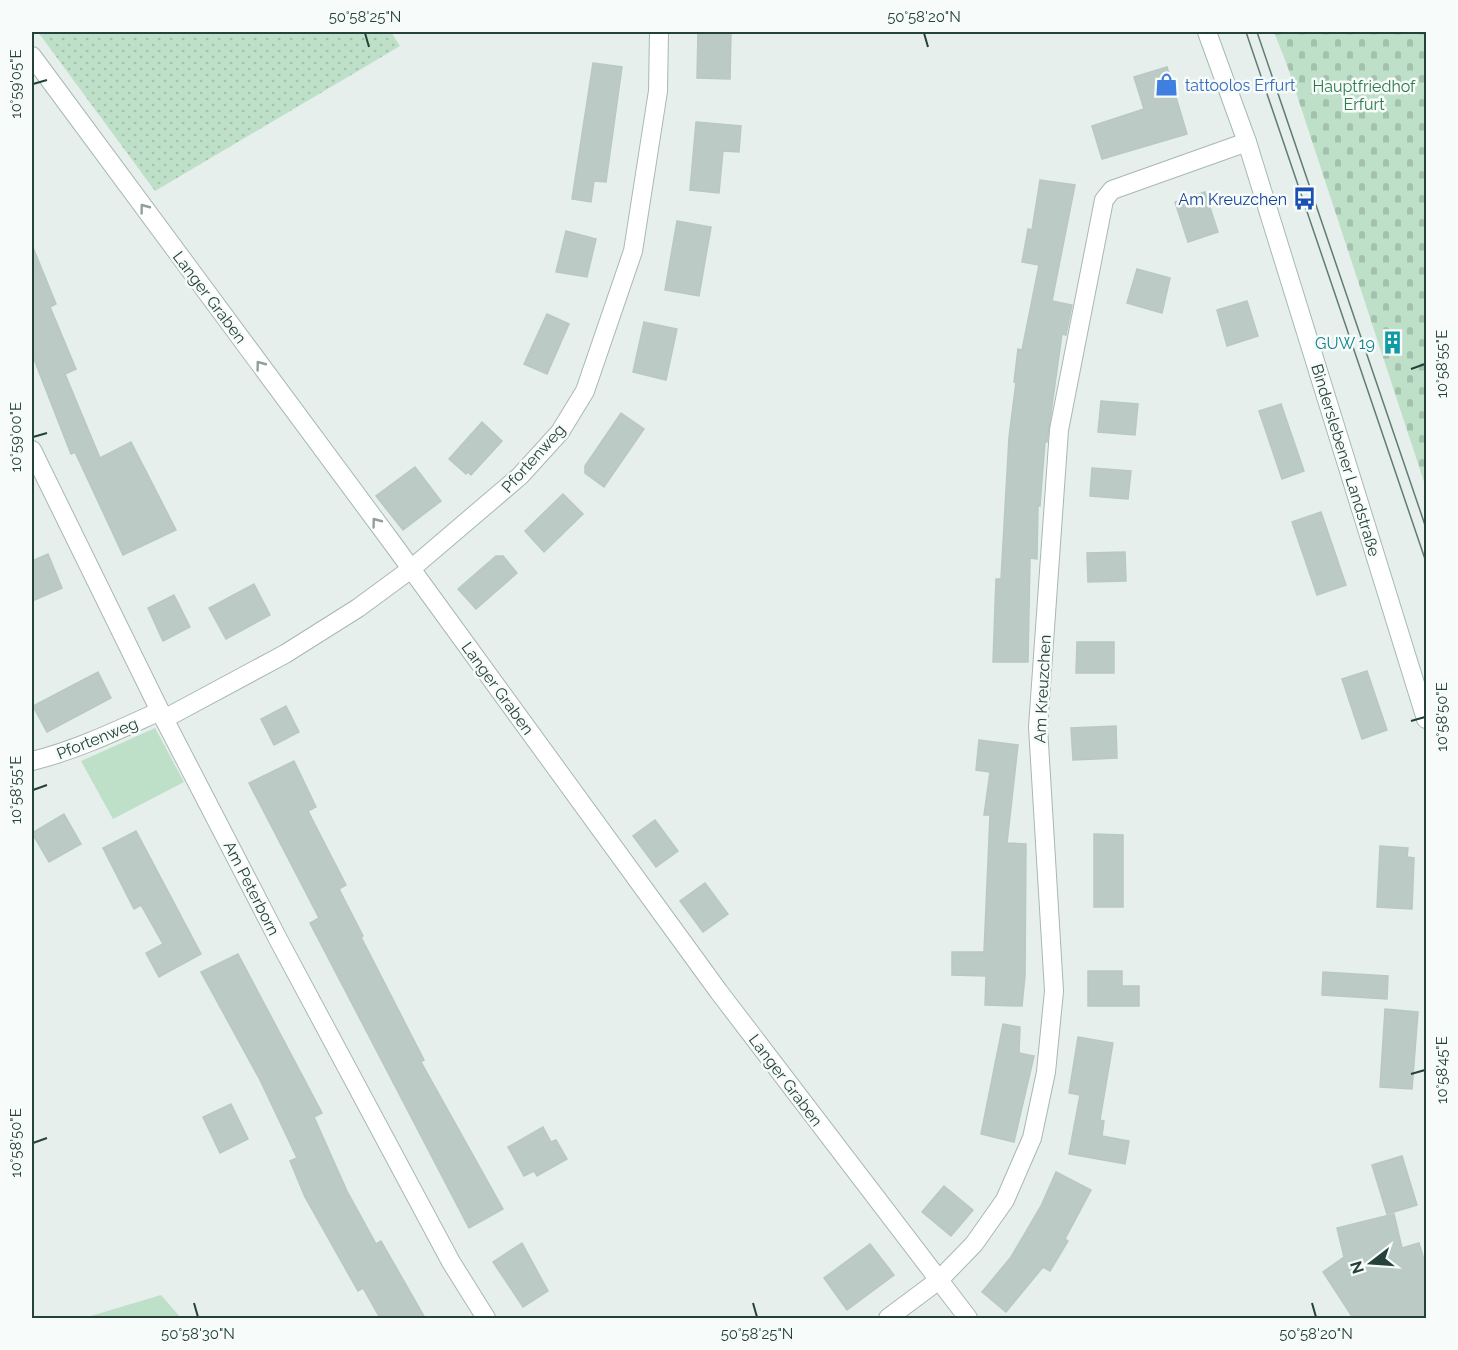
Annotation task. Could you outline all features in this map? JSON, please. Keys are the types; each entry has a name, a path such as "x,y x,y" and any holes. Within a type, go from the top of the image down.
{"street":[{"name":"Pfortenweg","path":"32,761 62,754 162,715 285,654 358,608 411,569 520,476 560,432 585,391 633,251 646,182 658,91 659,32"},
{"name":"Binderslebener Landstraße","path":"1207,32 1247,142 1426,719"},
{"name":"Langer Graben","path":"32,56 411,569 719,992 968,1318"},
{"name":"Am Kreuzchen","path":"888,1318 939,1280 974,1244 1005,1200 1020,1172 1032,1138 1046,1072 1054,992 1038,728 1059,430 1104,200 1112,190 1247,142"},
{"name":"Am Peterborn","path":"32,450 162,715 451,1262 486,1318"}],"green space":[{"path":"38,32 391,32 400,46 155,191"},
{"name":"Hauptfriedhof Erfurt","path":"1274,32 1426,32 1426,488 1287,65"},
{"path":"155,728 184,782 113,819 81,761"},
{"path":"161,1295 181,1318 84,1318"}],"building":[{"path":"698,32 731,32 730,79 697,78"},
{"path":"593,63 622,67 606,182 594,181 591,202 572,199"},
{"path":"1167,67 1187,134 1102,159 1092,126 1144,109 1134,77"},
{"path":"696,122 741,126 739,152 723,151 719,193 690,190"},
{"path":"1040,180 1075,185 1052,301 1072,305 1066,335 1062,334 1047,442 1045,442 1040,506 1038,505 1037,559 1030,558 1028,662 993,662 996,579 1001,579 1009,437 1016,382 1014,382 1018,349 1022,350 1039,265 1022,262 1028,229 1032,230"},
{"path":"1205,192 1218,232 1188,242 1175,202"},
{"path":"677,221 711,227 699,296 665,290"},
{"path":"566,231 596,239 587,277 556,272"},
{"path":"32,245 56,304 50,307 76,369 65,374 100,458 131,442 176,530 123,555 75,452 71,454 32,354"},
{"path":"1137,269 1170,278 1162,313 1127,303"},
{"path":"1247,301 1258,336 1227,346 1217,310"},
{"path":"547,314 569,324 547,374 524,364"},
{"path":"644,322 677,329 666,380 633,372"},
{"path":"1101,401 1138,404 1135,435 1098,432"},
{"path":"1281,404 1304,471 1282,479 1259,411"},
{"path":"621,413 644,429 604,487 585,473 585,466"},
{"path":"482,422 502,441 471,475 468,472 466,474 449,459"},
{"path":"415,467 441,501 403,530 376,496"},
{"path":"1092,468 1131,471 1128,499 1090,496"},
{"path":"563,494 583,514 544,552 525,531"},
{"path":"1321,512 1346,585 1317,595 1292,522"},
{"path":"1125,552 1126,581 1088,582 1087,553"},
{"path":"48,554 62,588 32,601 32,561"},
{"path":"496,556 503,556 517,573 476,609 458,589"},
{"path":"254,584 270,615 226,639 209,608"},
{"path":"174,595 190,627 163,641 148,608"},
{"path":"1077,642 1114,642 1114,673 1076,673"},
{"path":"1367,671 1387,730 1362,739 1342,679"},
{"path":"98,672 111,698 47,732 33,706"},
{"path":"286,706 299,732 274,745 261,719"},
{"path":"1116,726 1117,758 1073,760 1071,728"},
{"path":"979,740 1018,745 1007,843 1026,844 1025,976 1022,1006 985,1005 986,976 952,975 952,952 984,952 990,815 984,815 990,772 976,770"},
{"path":"294,761 316,807 308,811 346,885 339,889 363,936 361,937 424,1060 421,1062 503,1209 469,1228 310,923 319,918 249,783"},
{"path":"64,814 81,844 49,862 32,833"},
{"path":"655,820 678,851 656,867 633,836"},
{"path":"136,831 201,954 159,977 146,953 163,944 141,905 134,909 103,848"},
{"path":"1094,834 1123,835 1123,907 1094,907"},
{"path":"1380,846 1408,848 1407,857 1414,858 1412,909 1377,907"},
{"path":"705,883 728,914 703,932 680,901"},
{"path":"238,954 322,1113 314,1117 347,1191 376,1244 381,1241 425,1318 380,1318 363,1288 358,1291 305,1197 290,1161 297,1158 260,1080 201,972"},
{"path":"1088,971 1122,971 1122,986 1139,986 1139,1006 1088,1006"},
{"path":"1323,972 1388,976 1387,999 1322,995"},
{"path":"1385,1009 1418,1012 1412,1089 1380,1087"},
{"path":"1003,1024 1020,1027 1019,1053 1034,1056 1014,1142 981,1134"},
{"path":"1078,1037 1113,1043 1100,1120 1104,1121 1102,1136 1129,1141 1125,1164 1069,1154 1080,1095 1069,1093"},
{"path":"231,1104 248,1139 220,1153 203,1117"},
{"path":"543,1127 551,1142 556,1140 567,1159 537,1176 534,1171 524,1176 508,1147"},
{"path":"1402,1156 1417,1205 1387,1214 1372,1165"},
{"path":"1056,1172 1091,1190 1065,1239 1068,1241 1050,1271 1043,1267 1006,1312 982,1292 1011,1257 1041,1206"},
{"path":"944,1186 973,1210 951,1236 922,1212"},
{"path":"1394,1214 1402,1248 1419,1243 1426,1266 1426,1318 1353,1318 1323,1272 1344,1257 1337,1228"},
{"path":"522,1243 548,1291 523,1307 493,1262"},
{"path":"870,1244 894,1275 847,1310 824,1278"}],"tram line":[{"path":"1246,32 1426,562"},
{"path":"1257,32 1426,528"}],"place":[{"name":"tattoolos Erfurt","path":"1167,85"},
{"name":"Am Kreuzchen","path":"1305,199"},
{"name":"GUW 19","path":"1393,343"}]}
